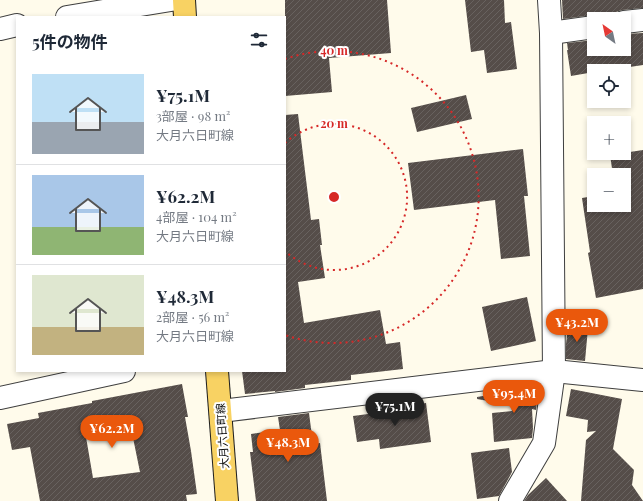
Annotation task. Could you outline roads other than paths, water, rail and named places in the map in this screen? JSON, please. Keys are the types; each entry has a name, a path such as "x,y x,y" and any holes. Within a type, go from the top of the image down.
{"main road":[{"path":"184,0 185,16"},
{"name":"大月六日町線","path":"217,372 227,501"}],"street":[{"path":"73,16 171,0"},
{"path":"510,501 544,443 554,371 551,33 549,0"},
{"path":"631,21 643,20"},
{"path":"0,29 16,25"},
{"path":"551,33 587,28"},
{"path":"221,412 554,371 643,380"},
{"path":"0,398 119,372"}]}
